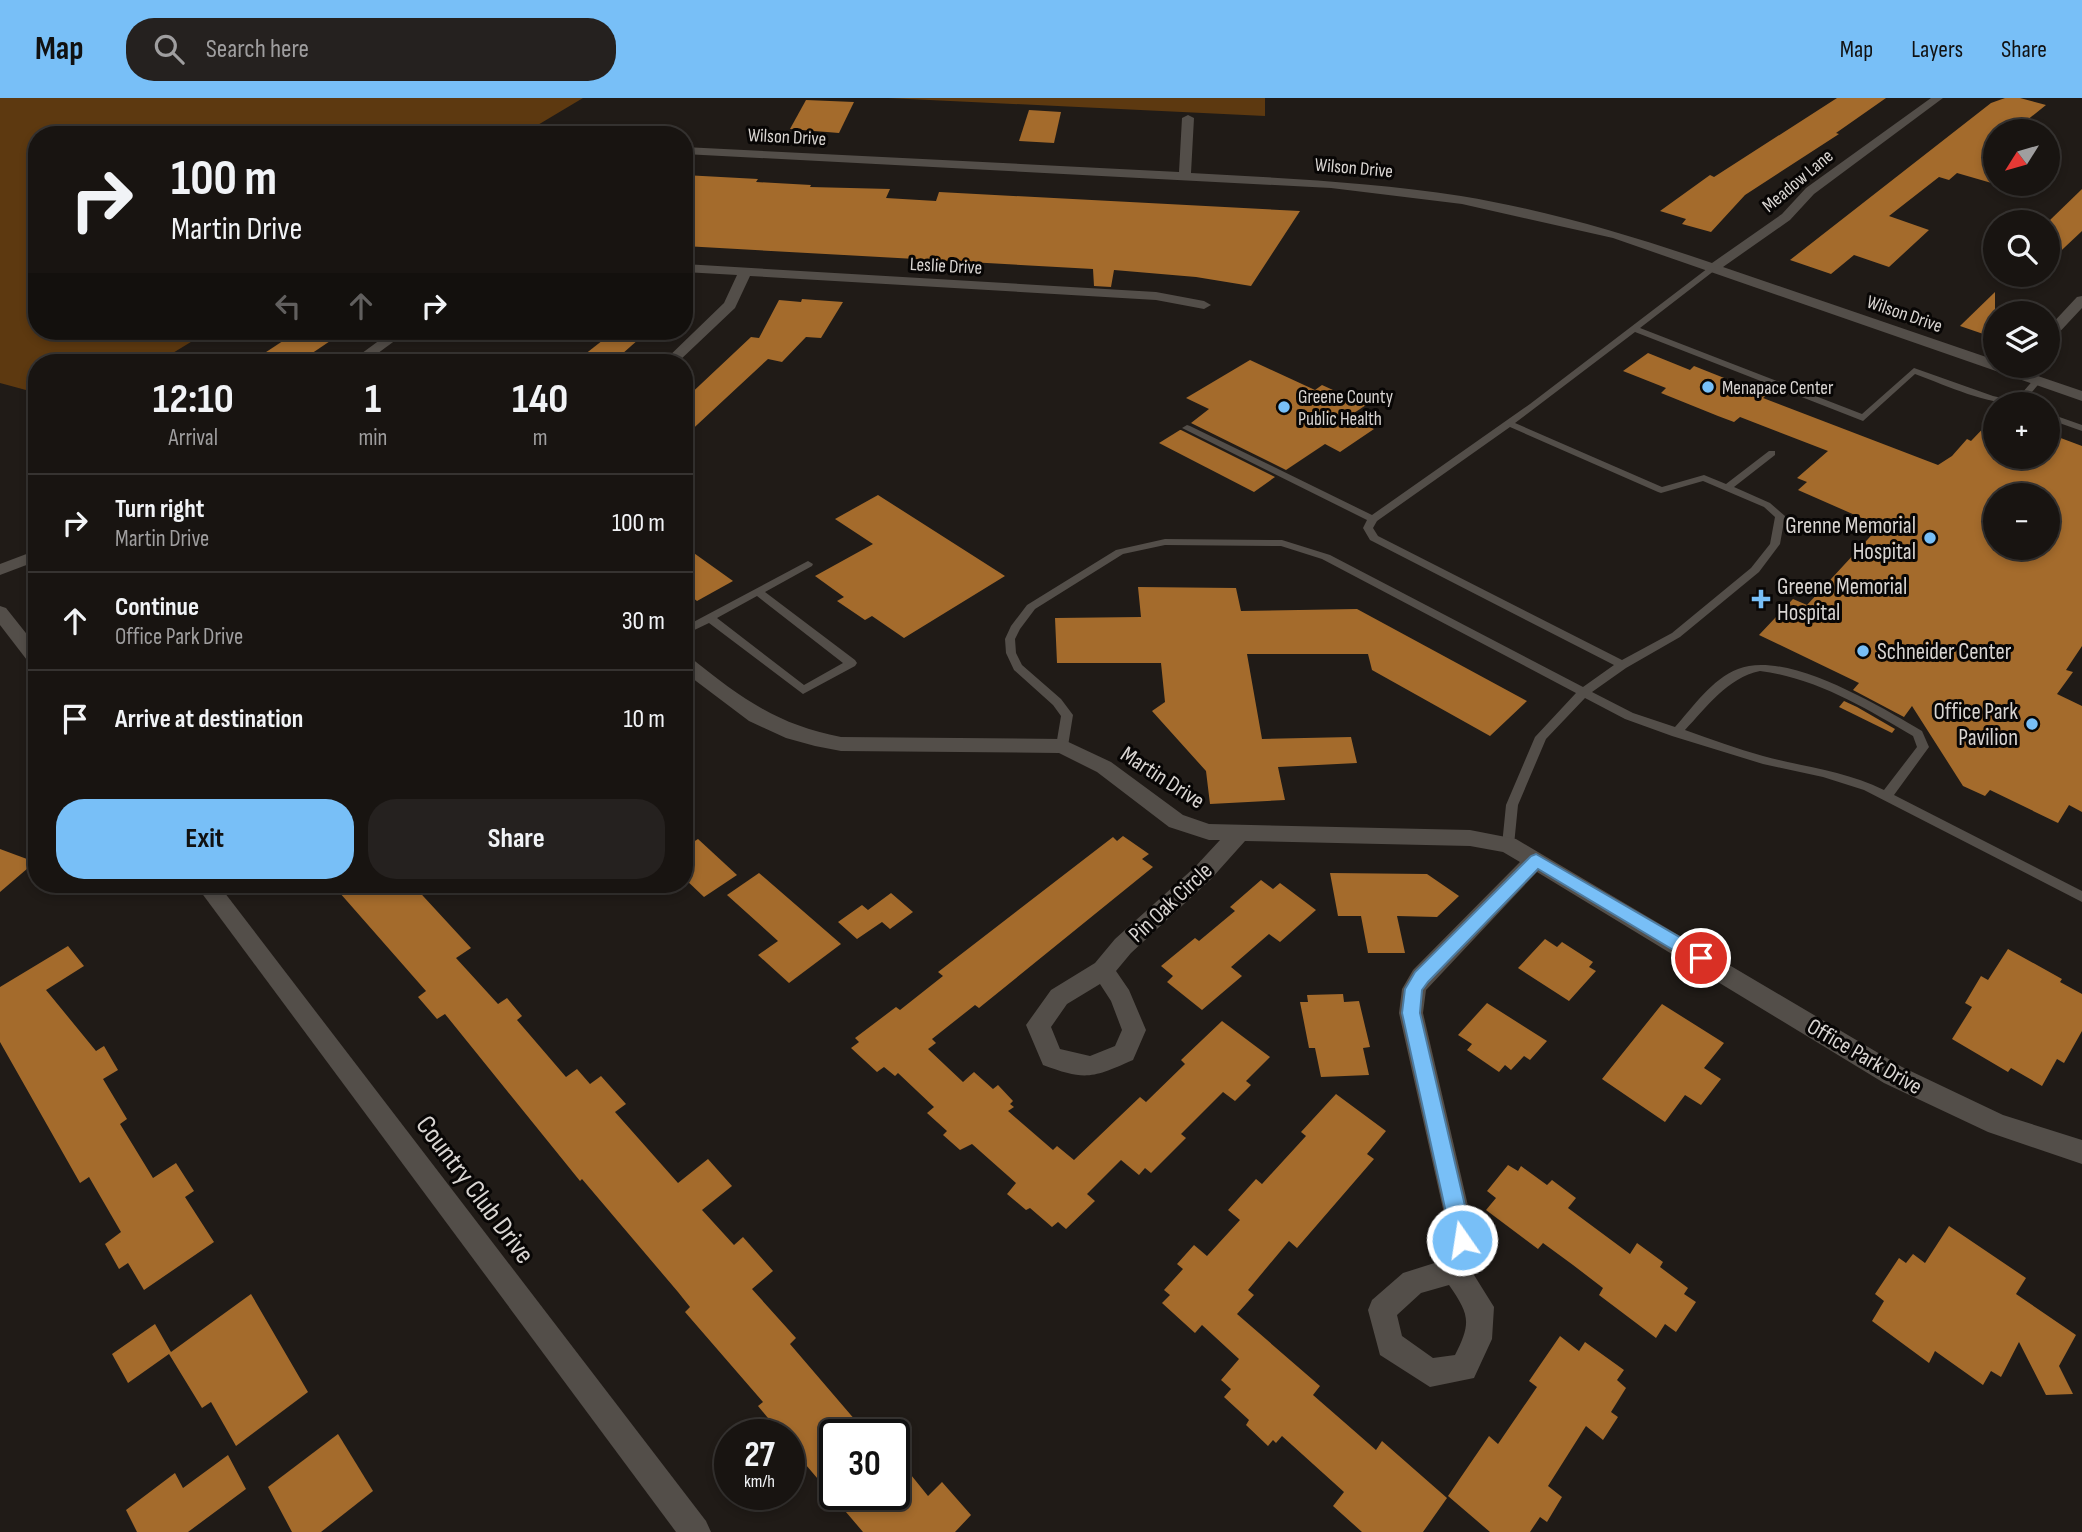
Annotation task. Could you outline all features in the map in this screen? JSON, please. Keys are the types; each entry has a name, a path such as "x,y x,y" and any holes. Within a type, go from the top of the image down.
{"street":[{"name":"Meadow Lane","path":"1715,267 1786,217 1810,191 1938,98"},
{"path":"1185,175 1188,118"},
{"name":"Wilson Drive","path":"693,150 1185,175 1378,188 1462,200 1617,235 1983,361"},
{"name":"Leslie Drive","path":"693,269 1156,296 1205,305"},
{"path":"678,354 730,305 746,272"},
{"path":"2060,324 2082,300"},
{"path":"368,354 388,340"},
{"name":"Wilson Drive","path":"2034,378 2082,396"},
{"path":"0,570 28,559"},
{"path":"0,612 28,648"},
{"name":"Martin Drive","path":"693,669 747,713 784,731 811,739 841,744 1062,746 1104,767 1176,821 1209,832 1470,838 1508,845 1660,933"},
{"name":"Pin Oak Circle","path":"1103,970 1123,946 1203,873 1238,834"},
{"path":"1455,1270 1462,1240 1411,1013 1414,989 1421,977 1536,860"},
{"name":"Country Club Drive","path":"213,893 695,1532"},
{"name":"Office Park Drive","path":"1660,933 1893,1075 1997,1124 2082,1152"}],"lane":[{"path":"1622,665 1374,538 1368,528 1373,519 1509,423 1715,267"},
{"path":"1634,329 1863,418 1914,371 1983,396"},
{"path":"2028,392 2038,380"},
{"path":"2060,420 2082,428"},
{"path":"1508,845 1512,805 1541,737 1583,693 1622,665 1680,632 1755,570 1775,544 1780,516 1768,506 1704,478 1661,490 1509,423"},
{"path":"1187,428 1373,519"},
{"path":"1727,488 1772,453"},
{"path":"1062,746 1067,715 1057,702 1018,667 1011,653 1010,639 1031,607 1120,552 1165,542 1282,543 1305,549 1629,716 1763,760 1824,773 1868,788 2082,897"},
{"path":"693,627 808,564"},
{"path":"710,618 803,690 851,663 758,591"},
{"path":"1676,733 1720,688 1742,671 1763,666 1790,670 1919,734 1923,747 1886,797"}],"shaded area":[{"path":"0,98 583,98 536,126 28,126 28,340 194,340 171,354 28,354 28,391 0,383"},
{"path":"888,98 1265,98 1265,116"}],"building":[{"path":"1837,98 1886,98 1836,133 1839,134 1745,195 1711,232 1682,224 1686,219 1660,211 1710,175 1714,177"},
{"path":"2005,98 2020,98 2046,105 2028,119 1983,119 1983,181 1957,173 1949,180 1939,177 1889,216 1929,230 1889,267 1854,255 1831,274 1790,260 1991,103"},
{"path":"806,100 854,102 839,133 790,129"},
{"path":"1029,110 1061,112 1054,143 1019,141"},
{"path":"693,175 758,179 756,182 811,185 810,187 890,189 886,198 936,201 939,192 1300,211 1251,286 1196,277 1114,270 1111,287 1094,286 1093,269 693,247"},
{"path":"2082,189 2082,231 2060,252 2060,210"},
{"path":"1995,292 1995,301 1986,301"},
{"path":"802,299 843,302 821,338 806,337 782,362 768,359 693,429 693,392 751,337 759,338 779,300 801,302"},
{"path":"1983,304 1983,334 1960,326"},
{"path":"284,340 332,340 311,354 263,354"},
{"path":"603,340 638,340 622,354 585,354"},
{"path":"1648,353 1690,370 1694,366 1767,395 1763,398 1938,465 1952,456 1967,439 1971,441 1983,428 1983,469 2060,469 2060,438 2082,446 2082,646 2066,670 2073,672 2057,694 2082,706 2082,812 2069,805 2058,823 1990,790 1985,796 1963,786 1912,706 1904,717 1853,690 1859,683 1759,635 1793,599 1807,605 1880,526 1798,490 1807,482 1797,478 1828,451 1740,417 1734,422 1718,416 1661,393 1666,388 1623,371"},
{"name":"Greene County Public Health","path":"1250,360 1315,390 1322,385 1366,405 1348,417 1374,429 1340,452 1325,444 1286,470 1191,423 1209,409 1186,398"},
{"path":"1180,430 1275,477 1254,492 1159,443"},
{"path":"878,495 1005,576 904,638 872,616 865,620 837,601 844,597 815,576 873,544 835,519"},
{"path":"693,552 733,581 697,601 693,598"},
{"path":"1138,587 1236,588 1241,611 1357,609 1527,701 1490,736 1372,670 1368,654 1247,654 1262,739 1351,737 1357,763 1278,767 1285,800 1210,804 1206,771 1152,711 1165,702 1161,663 1057,663 1055,618 1141,617"},
{"path":"1844,701 1895,729 1892,733 1839,707"},
{"path":"1123,836 1149,854 1142,859 1153,867 979,1008 975,1005 932,1039 936,1043 928,1049 963,1082 974,1072 993,1089 998,1085 1013,1101 1010,1104 1014,1107 1008,1111 1053,1150 1057,1146 1074,1160 1140,1097 1146,1102 1185,1064 1181,1060 1222,1021 1270,1057 1246,1081 1251,1085 1235,1101 1223,1092 1181,1134 1186,1138 1151,1173 1145,1168 1139,1175 1121,1160 1087,1194 1095,1201 1066,1229 1058,1222 1052,1227 1030,1208 1026,1210 1007,1194 1016,1183 972,1144 960,1150 943,1135 947,1131 927,1113 934,1107 898,1073 895,1076 884,1067 877,1072 851,1048 859,1042 855,1038 896,1007 900,1010 943,976 938,972 1113,837 1117,841"},
{"path":"698,839 737,875 704,897 693,887 693,842"},
{"path":"0,849 28,859 28,868 0,892"},
{"path":"759,873 841,944 789,983 758,955 778,941 727,895"},
{"path":"1330,873 1427,874 1459,896 1437,917 1397,916 1405,953 1368,953 1361,916 1338,916"},
{"path":"1261,880 1273,889 1280,883 1316,910 1280,942 1269,934 1231,967 1242,976 1202,1010 1167,982 1173,976 1161,966 1195,938 1199,941 1235,911 1230,907"},
{"path":"340,893 420,893 471,948 456,958 498,1004 507,998 522,1016 517,1020 566,1077 577,1069 590,1084 601,1076 626,1104 615,1112 678,1183 708,1159 732,1186 702,1210 734,1245 743,1237 773,1271 752,1289 796,1338 790,1344 854,1419 819,1419 819,1480 805,1464 805,1419 769,1419 758,1406 763,1402 685,1312 690,1307 678,1292 582,1179 580,1181 445,1014 437,1019 418,997 426,991"},
{"path":"891,893 913,912 890,929 882,922 857,939 838,922 862,905 868,910"},
{"path":"1545,939 1557,947 1562,942 1593,962 1589,967 1596,971 1569,1001 1518,968"},
{"path":"68,946 84,966 46,990 96,1051 104,1046 118,1070 103,1079 127,1119 120,1124 153,1178 176,1163 194,1191 185,1197 214,1242 144,1290 128,1263 119,1269 105,1244 121,1232 89,1177 80,1183 0,1042 0,987"},
{"path":"2008,949 2062,979 2060,982 2082,994 2082,1031 2064,1063 2057,1059 2042,1086 2011,1068 2008,1072 1952,1039 1972,1007 1965,1003 1981,976 1988,980"},
{"path":"1343,994 1344,1002 1359,1001 1370,1047 1363,1048 1369,1075 1321,1077 1315,1048 1309,1048 1300,1002 1308,1002 1307,995"},
{"path":"1487,1003 1547,1041 1530,1060 1524,1056 1511,1070 1505,1065 1499,1072 1467,1050 1472,1044 1458,1035"},
{"path":"1662,1004 1724,1043 1704,1068 1721,1079 1701,1105 1685,1095 1665,1122 1602,1079"},
{"path":"1336,1094 1386,1131 1367,1154 1374,1159 1297,1248 1289,1241 1248,1290 1254,1295 1237,1314 1320,1386 1313,1395 1376,1450 1382,1441 1447,1498 1423,1532 1362,1532 1333,1506 1344,1492 1282,1436 1276,1443 1273,1440 1268,1446 1246,1425 1249,1420 1224,1397 1231,1389 1221,1380 1239,1359 1202,1325 1195,1333 1162,1303 1170,1295 1164,1290 1183,1269 1177,1264 1194,1245 1207,1256 1240,1220 1228,1210 1256,1179 1262,1184 1306,1136 1301,1132"},
{"path":"1508,1165 1518,1171 1521,1166 1547,1185 1552,1180 1576,1198 1568,1208 1630,1254 1637,1243 1663,1262 1660,1267 1688,1288 1684,1294 1696,1302 1676,1332 1665,1324 1656,1338 1599,1295 1603,1288 1573,1265 1543,1243 1538,1249 1486,1210 1496,1198 1487,1191"},
{"path":"1949,1226 2026,1278 2016,1294 2076,1335 2059,1366 2073,1394 2046,1395 2019,1342 2001,1377 1991,1371 1983,1385 1935,1351 1929,1363 1872,1321 1884,1301 1875,1294 1899,1258 1906,1263 1913,1254 1925,1263"},
{"path":"251,1294 308,1392 236,1446 211,1402 202,1408 169,1354 128,1383 112,1354 155,1324 171,1352"},
{"path":"1560,1336 1579,1351 1585,1342 1624,1370 1617,1380 1626,1388 1611,1412 1618,1417 1603,1440 1586,1426 1548,1486 1562,1497 1547,1522 1540,1517 1530,1532 1490,1532 1448,1496 1489,1436 1498,1444 1537,1387 1529,1381"},
{"path":"338,1434 373,1491 321,1532 292,1532 268,1487"},
{"path":"228,1455 246,1489 188,1532 137,1532 126,1510 175,1473 183,1488"},
{"path":"910,1474 928,1496 942,1482 971,1515 955,1532 863,1532 844,1510 910,1510"}],"place":[{"name":"Menapace Center","path":"1708,387"},
{"name":"Greene County Public Health","path":"1284,407"},
{"name":"Grenne Memorial Hospital","path":"1930,538"},
{"name":"Greene Memorial Hospital","path":"1761,599"},
{"name":"Schneider Center","path":"1863,651"},
{"name":"Office Park Pavilion","path":"2032,724"}],"route":[{"path":"1462,1240 1411,1013 1414,989 1421,977 1536,860 1701,958"}]}
